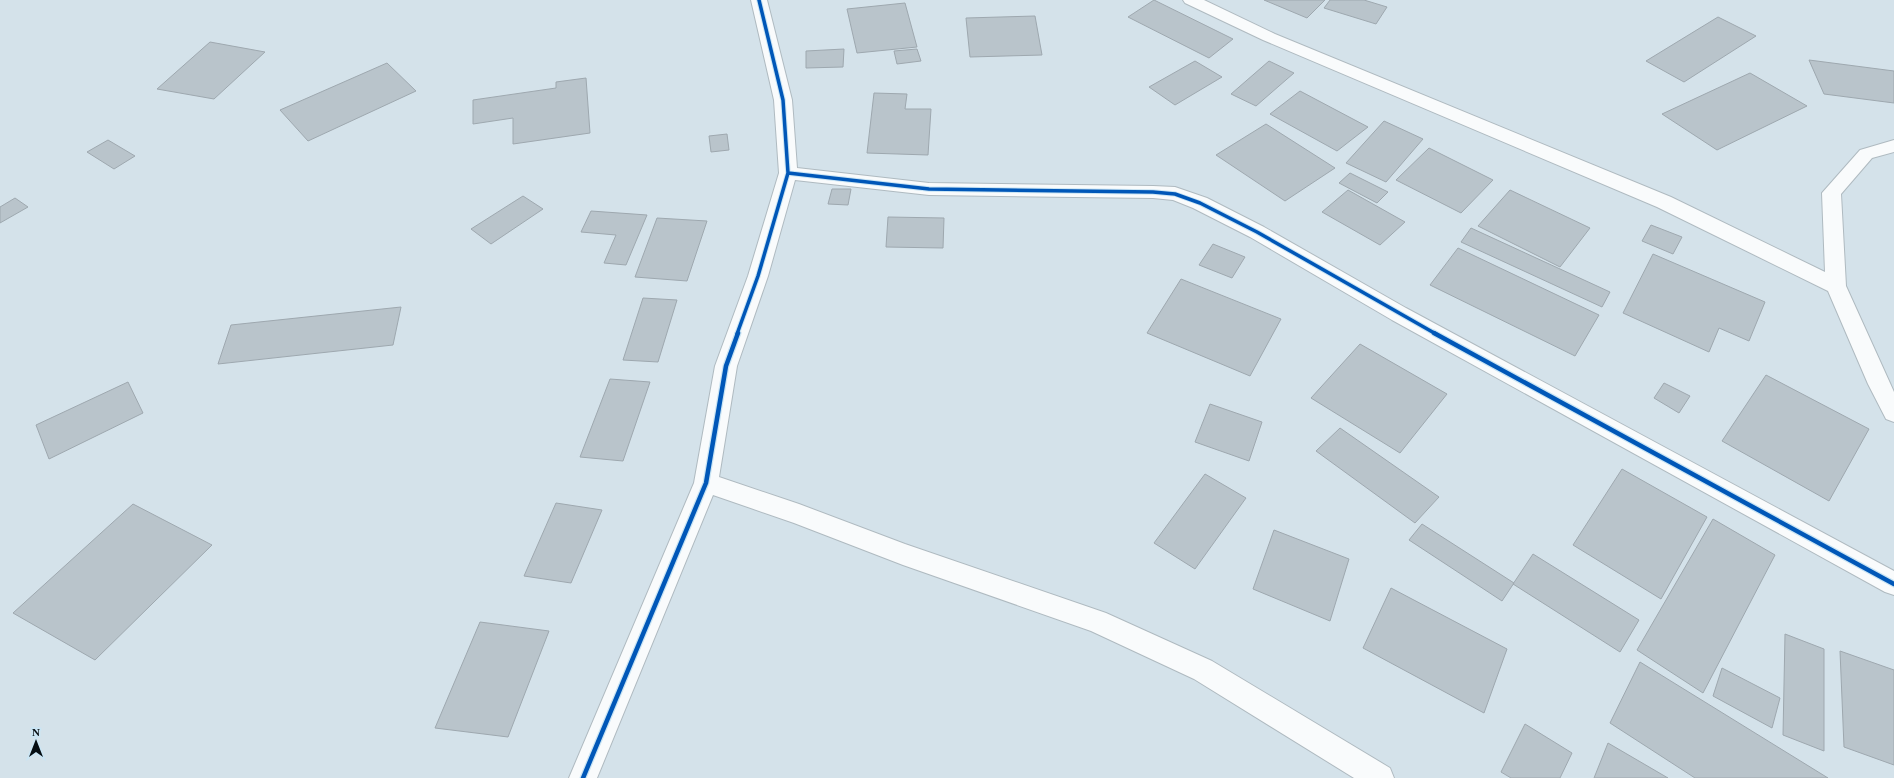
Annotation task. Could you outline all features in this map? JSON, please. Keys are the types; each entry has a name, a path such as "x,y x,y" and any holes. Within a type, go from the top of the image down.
{"street":[{"path":"583,778 706,483 726,366 758,276 788,172 783,100 759,0"},
{"path":"1191,0 1269,37 1664,202 1836,286"},
{"path":"1894,146 1866,154 1831,193 1836,286 1879,384 1894,413"},
{"path":"788,172 928,189 1153,192 1175,194 1200,203 1257,232 1399,314 1894,584"},
{"path":"706,483 799,514 903,554 1097,621 1203,670 1380,778"}],"building":[{"path":"1154,0 1233,39 1209,58 1128,17"},
{"path":"1264,0 1325,0 1307,18"},
{"path":"1330,0 1364,0 1387,7 1376,24 1324,8"},
{"path":"905,3 917,47 857,53 847,9"},
{"path":"1035,16 1042,55 970,57 966,18"},
{"path":"1718,17 1756,36 1684,82 1646,61"},
{"path":"210,42 265,52 214,99 157,89"},
{"path":"844,49 843,67 806,68 806,51"},
{"path":"917,49 921,61 897,64 894,51"},
{"path":"1809,60 1894,71 1894,103 1824,94"},
{"path":"1195,61 1222,77 1175,105 1149,87"},
{"path":"1269,61 1294,73 1256,106 1231,94"},
{"path":"387,63 416,91 308,141 280,110"},
{"path":"1750,73 1807,106 1717,150 1662,114"},
{"path":"586,78 590,133 513,144 513,118 473,124 473,100 556,88 556,82"},
{"path":"1300,91 1368,127 1337,151 1270,114"},
{"path":"874,93 907,94 905,109 931,109 928,155 867,153"},
{"path":"1384,121 1423,139 1386,182 1346,163"},
{"path":"1266,124 1335,168 1285,201 1216,155"},
{"path":"727,134 729,150 711,152 709,136"},
{"path":"108,140 135,156 114,169 87,152"},
{"path":"1429,148 1493,180 1461,213 1396,180"},
{"path":"1350,173 1388,192 1377,203 1339,183"},
{"path":"832,189 851,189 848,205 828,204"},
{"path":"1348,190 1405,222 1380,245 1322,212"},
{"path":"1510,190 1590,228 1560,267 1478,226"},
{"path":"523,196 543,209 491,244 471,229"},
{"path":"15,198 28,207 0,223 0,207"},
{"path":"591,211 647,215 626,265 604,263 616,235 581,232"},
{"path":"888,217 944,218 943,248 886,247"},
{"path":"657,218 707,221 687,281 635,277"},
{"path":"1651,225 1682,237 1673,254 1642,241"},
{"path":"1471,228 1610,292 1602,307 1461,242"},
{"path":"1213,244 1245,257 1232,278 1199,265"},
{"path":"1458,248 1599,315 1575,356 1430,285"},
{"path":"1653,254 1765,302 1749,341 1719,328 1709,352 1623,313"},
{"path":"1181,279 1281,319 1250,376 1147,333"},
{"path":"643,298 677,300 658,362 623,360"},
{"path":"401,307 393,345 218,364 231,325"},
{"path":"1360,344 1447,394 1400,453 1311,398"},
{"path":"1766,375 1869,429 1829,501 1722,441"},
{"path":"610,379 650,382 623,461 580,457"},
{"path":"128,382 143,413 49,459 36,425"},
{"path":"1664,383 1690,396 1679,413 1654,398"},
{"path":"1210,404 1262,422 1249,461 1195,442"},
{"path":"1340,428 1439,497 1415,523 1316,451"},
{"path":"1622,469 1707,517 1661,599 1573,545"},
{"path":"1205,474 1246,498 1195,569 1154,543"},
{"path":"556,503 602,510 571,583 524,576"},
{"path":"133,504 212,545 95,660 13,613"},
{"path":"1713,519 1775,555 1703,693 1637,650"},
{"path":"1422,524 1514,583 1502,601 1409,540"},
{"path":"1274,530 1349,559 1330,621 1253,589"},
{"path":"1533,554 1639,620 1620,652 1513,584"},
{"path":"1391,588 1507,649 1484,713 1363,648"},
{"path":"480,622 549,631 508,737 435,728"},
{"path":"1785,634 1824,649 1824,751 1783,735"},
{"path":"1840,651 1894,670 1894,765 1844,747"},
{"path":"1640,662 1828,778 1695,778 1610,723"},
{"path":"1722,668 1780,698 1772,728 1713,696"},
{"path":"1525,724 1572,753 1560,778 1511,778 1501,772"},
{"path":"1608,743 1668,778 1594,778"}],"cycle path":[{"path":"583,778 706,483 726,366 758,276 788,173 783,100 759,0"},
{"path":"788,173 929,189 1153,192 1175,194 1200,203 1257,232 1399,314 1894,584"}]}
